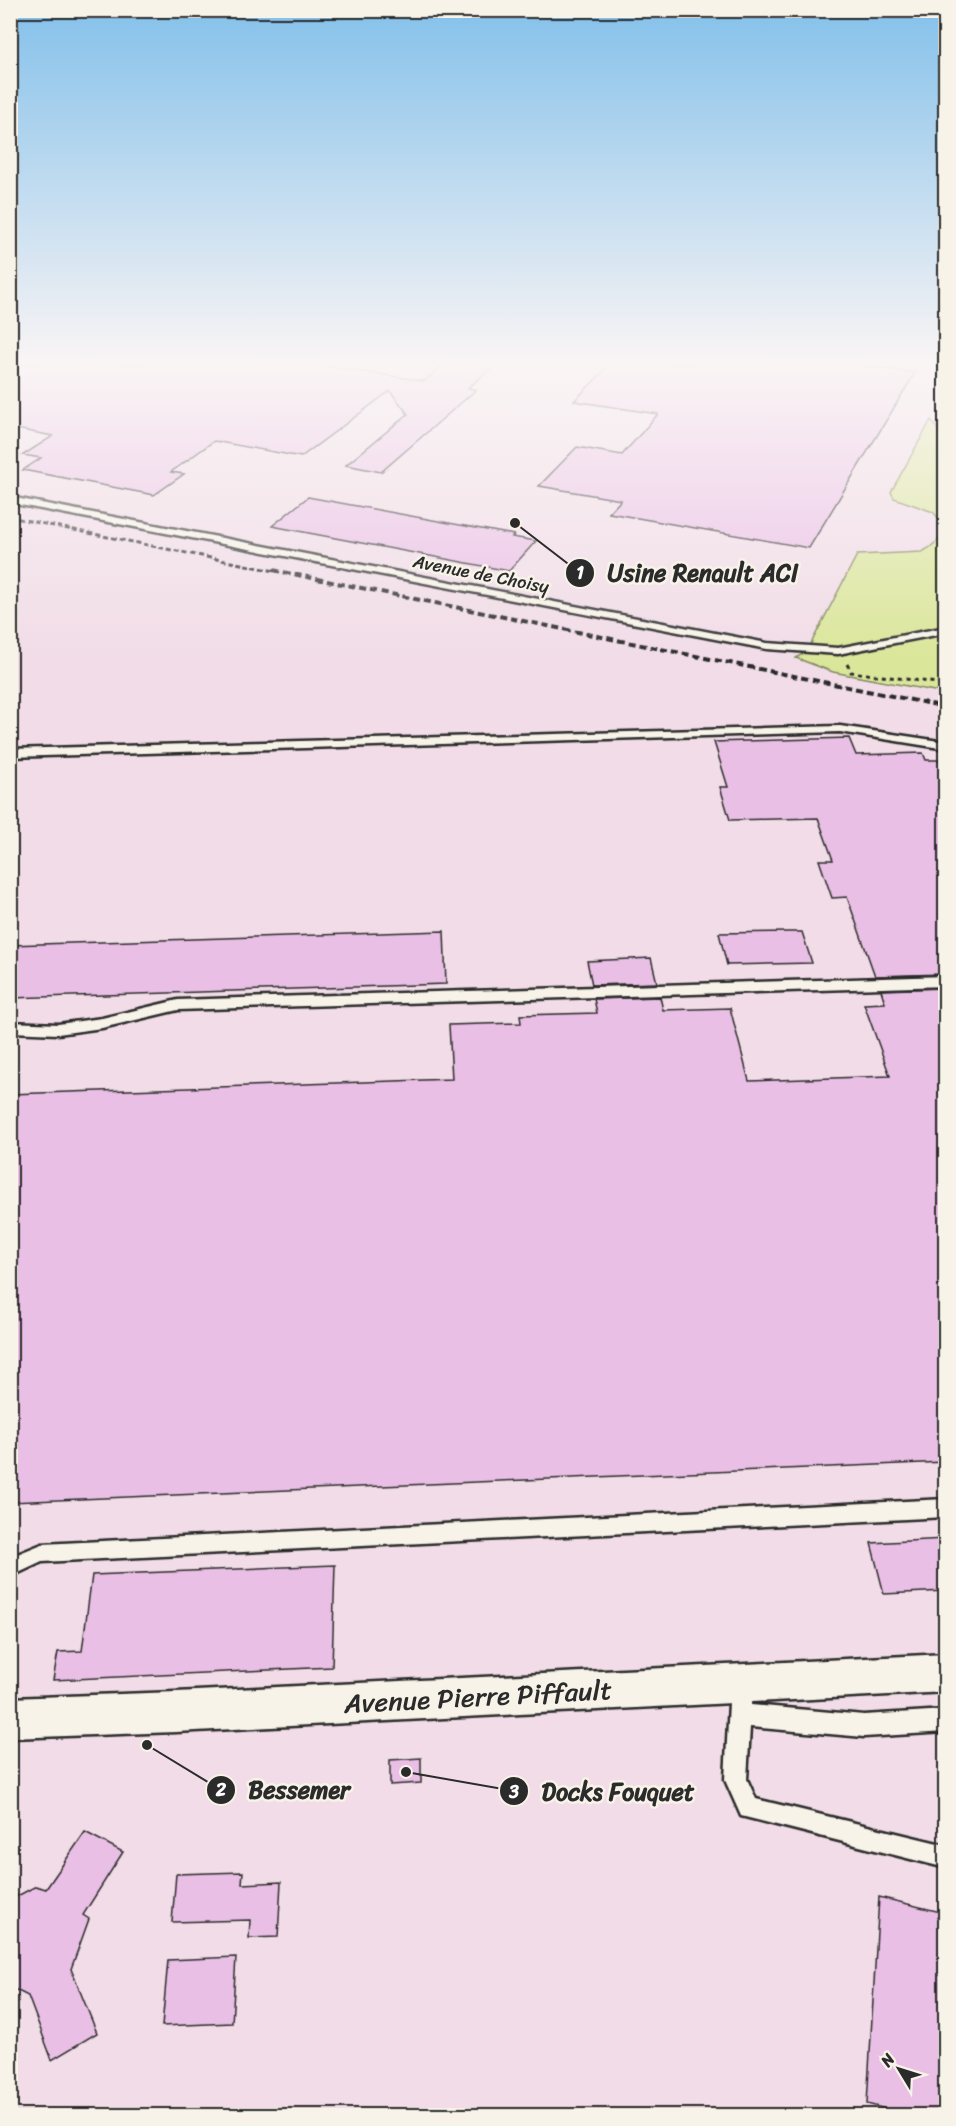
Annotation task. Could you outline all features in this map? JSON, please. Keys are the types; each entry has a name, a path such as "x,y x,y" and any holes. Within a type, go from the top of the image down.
{"street":[{"name":"Avenue Pierre Piffault","path":"10,1718 188,1711 740,1699 945,1673"}],"lane":[{"name":"Avenue de Choisy","path":"10,500 765,646 807,651 838,651 945,630"},
{"path":"10,753 840,729 945,746"},
{"path":"10,1028 58,1029 102,1023 178,1005 945,981"},
{"path":"10,1568 24,1558 42,1553 945,1508"},
{"path":"945,1721 864,1726 740,1699 736,1780 749,1808 945,1857"}],"path":[{"path":"838,651 851,672 945,684"}],"shaded area":[{"path":"11,463 945,463 945,674 833,672 945,693 945,2115 11,2116"}],"green space":[{"path":"907,463 945,463 945,526 933,512 894,498 891,492"},
{"path":"945,526 945,693 833,672 796,658 807,651 857,555 922,552 937,541"}],"building":[{"path":"33,463 183,463 171,472 184,474 154,495 23,470"},
{"path":"348,463 391,463 381,472 346,465"},
{"path":"561,463 860,463 809,548 609,513 621,500 539,486"},
{"path":"308,497 536,541 509,571 272,526"},
{"path":"849,738 856,755 923,753 926,760 945,760 945,974 875,976 847,897 832,898 819,860 833,860 818,818 730,820 720,787 728,787 714,742"},
{"path":"444,931 446,984 10,998 10,945"},
{"path":"802,932 812,963 727,965 719,933"},
{"path":"651,958 657,983 592,985 587,961"},
{"path":"945,988 945,1462 10,1502 10,1094 452,1079 449,1025 521,1023 520,1015 597,1013 594,999 660,997 663,1010 730,1008 749,1081 890,1076 864,1004 885,1003 881,990"},
{"path":"945,1539 945,1591 884,1594 871,1543"},
{"path":"335,1565 332,1667 53,1680 58,1652 82,1651 92,1575"},
{"path":"421,1758 421,1783 390,1785 390,1760"},
{"path":"85,1832 123,1852 83,1915 89,1919 71,1969 97,2033 52,2060 28,1996 10,1987 10,1900 36,1886 46,1889"},
{"path":"243,1872 242,1884 281,1882 278,1937 249,1938 250,1920 172,1922 176,1874"},
{"path":"879,1897 945,1913 945,2115 908,2115 867,2104"},
{"path":"236,1957 232,2023 162,2026 168,1960"}],"railway":[{"path":"10,517 280,572"},
{"path":"273,570 946,707"}],"place":[{"name":"Usine Renault ACI","path":"515,523"},
{"name":"Bessemer","path":"147,1745"},
{"name":"Docks Fouquet","path":"406,1772"}]}
